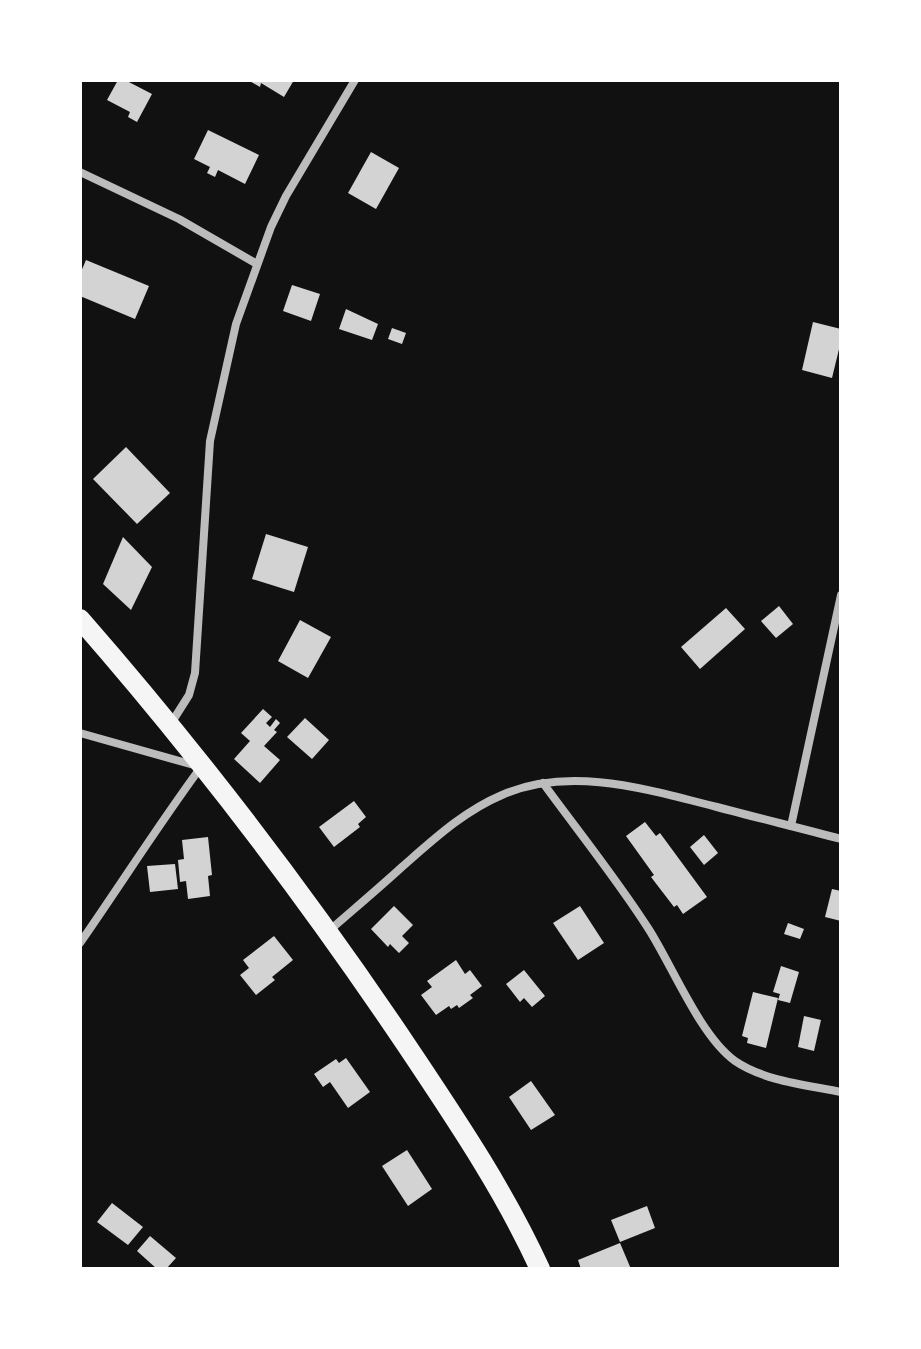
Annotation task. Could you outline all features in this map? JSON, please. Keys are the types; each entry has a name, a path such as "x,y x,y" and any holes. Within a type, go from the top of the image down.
{"main road":[{"path":"80,619 201,767 375,999 487,1168 540,1269"}],"street":[{"path":"169,726 189,695 195,673 210,441 236,324 286,196 355,80"},
{"path":"80,172 193,226 257,264"},
{"path":"791,826 841,595"},
{"path":"80,733 201,767 165,815 80,943"},
{"path":"543,783 648,927 700,1017 725,1051 736,1061 765,1075 841,1092"},
{"path":"327,932 439,834 502,795 543,783 599,783 650,790 841,839"}],"building":[{"path":"118,80 125,80 152,94 137,122 128,117 130,112 107,100"},
{"path":"248,80 294,80 284,97 261,83 260,87"},
{"path":"208,130 259,155 245,184 218,170 215,177 207,173 210,167 194,159"},
{"path":"371,152 399,168 376,209 348,193"},
{"path":"86,260 149,286 135,319 80,296 80,274"},
{"path":"292,285 320,294 311,321 283,311"},
{"path":"346,309 378,324 372,340 339,329"},
{"path":"813,322 841,329 832,378 802,370"},
{"path":"392,328 406,333 402,344 388,339"},
{"path":"126,447 170,493 137,524 93,479"},
{"path":"266,534 308,547 294,592 252,579"},
{"path":"123,537 152,567 131,610 103,584"},
{"path":"779,606 793,624 776,638 761,621"},
{"path":"726,608 745,629 700,669 681,647"},
{"path":"300,620 331,637 308,678 278,661"},
{"path":"263,709 272,717 266,723 270,727 276,719 280,723 274,730 277,732 264,746 280,760 260,783 234,759 250,741 241,733"},
{"path":"305,718 329,740 312,759 287,737"},
{"path":"354,801 366,817 358,824 360,827 334,847 319,827"},
{"path":"645,822 656,836 660,833 707,897 683,914 651,877 654,875 626,836"},
{"path":"704,835 718,853 704,865 690,847"},
{"path":"208,837 212,875 208,876 210,896 188,899 186,881 180,882 178,860 184,859 182,840"},
{"path":"175,864 178,889 150,892 147,866"},
{"path":"832,889 841,891 841,921 825,917"},
{"path":"394,906 413,925 402,936 409,943 399,953 390,944 388,947 371,929"},
{"path":"580,906 604,943 578,960 553,923"},
{"path":"788,923 804,929 800,939 784,934"},
{"path":"274,936 293,960 256,995 240,975 249,968 243,960"},
{"path":"456,960 465,974 470,970 482,986 470,995 473,998 459,1008 457,1005 451,1009 449,1006 436,1015 421,995 432,987 427,981"},
{"path":"781,966 799,972 790,1003 778,1000 780,994 773,992"},
{"path":"524,970 545,996 532,1007 524,998 520,1002 506,984"},
{"path":"753,992 778,998 766,1048 747,1043 748,1038 742,1036"},
{"path":"804,1016 821,1020 814,1051 798,1047"},
{"path":"346,1058 370,1092 348,1108 330,1082 323,1087 314,1074 336,1059 339,1063"},
{"path":"531,1081 555,1115 531,1130 509,1097"},
{"path":"407,1150 432,1189 408,1206 382,1166"},
{"path":"112,1203 143,1227 128,1245 97,1222"},
{"path":"647,1206 655,1228 620,1242 611,1220"},
{"path":"150,1236 176,1258 166,1269 157,1269 137,1251"},
{"path":"620,1243 631,1269 581,1269 578,1260"}]}
